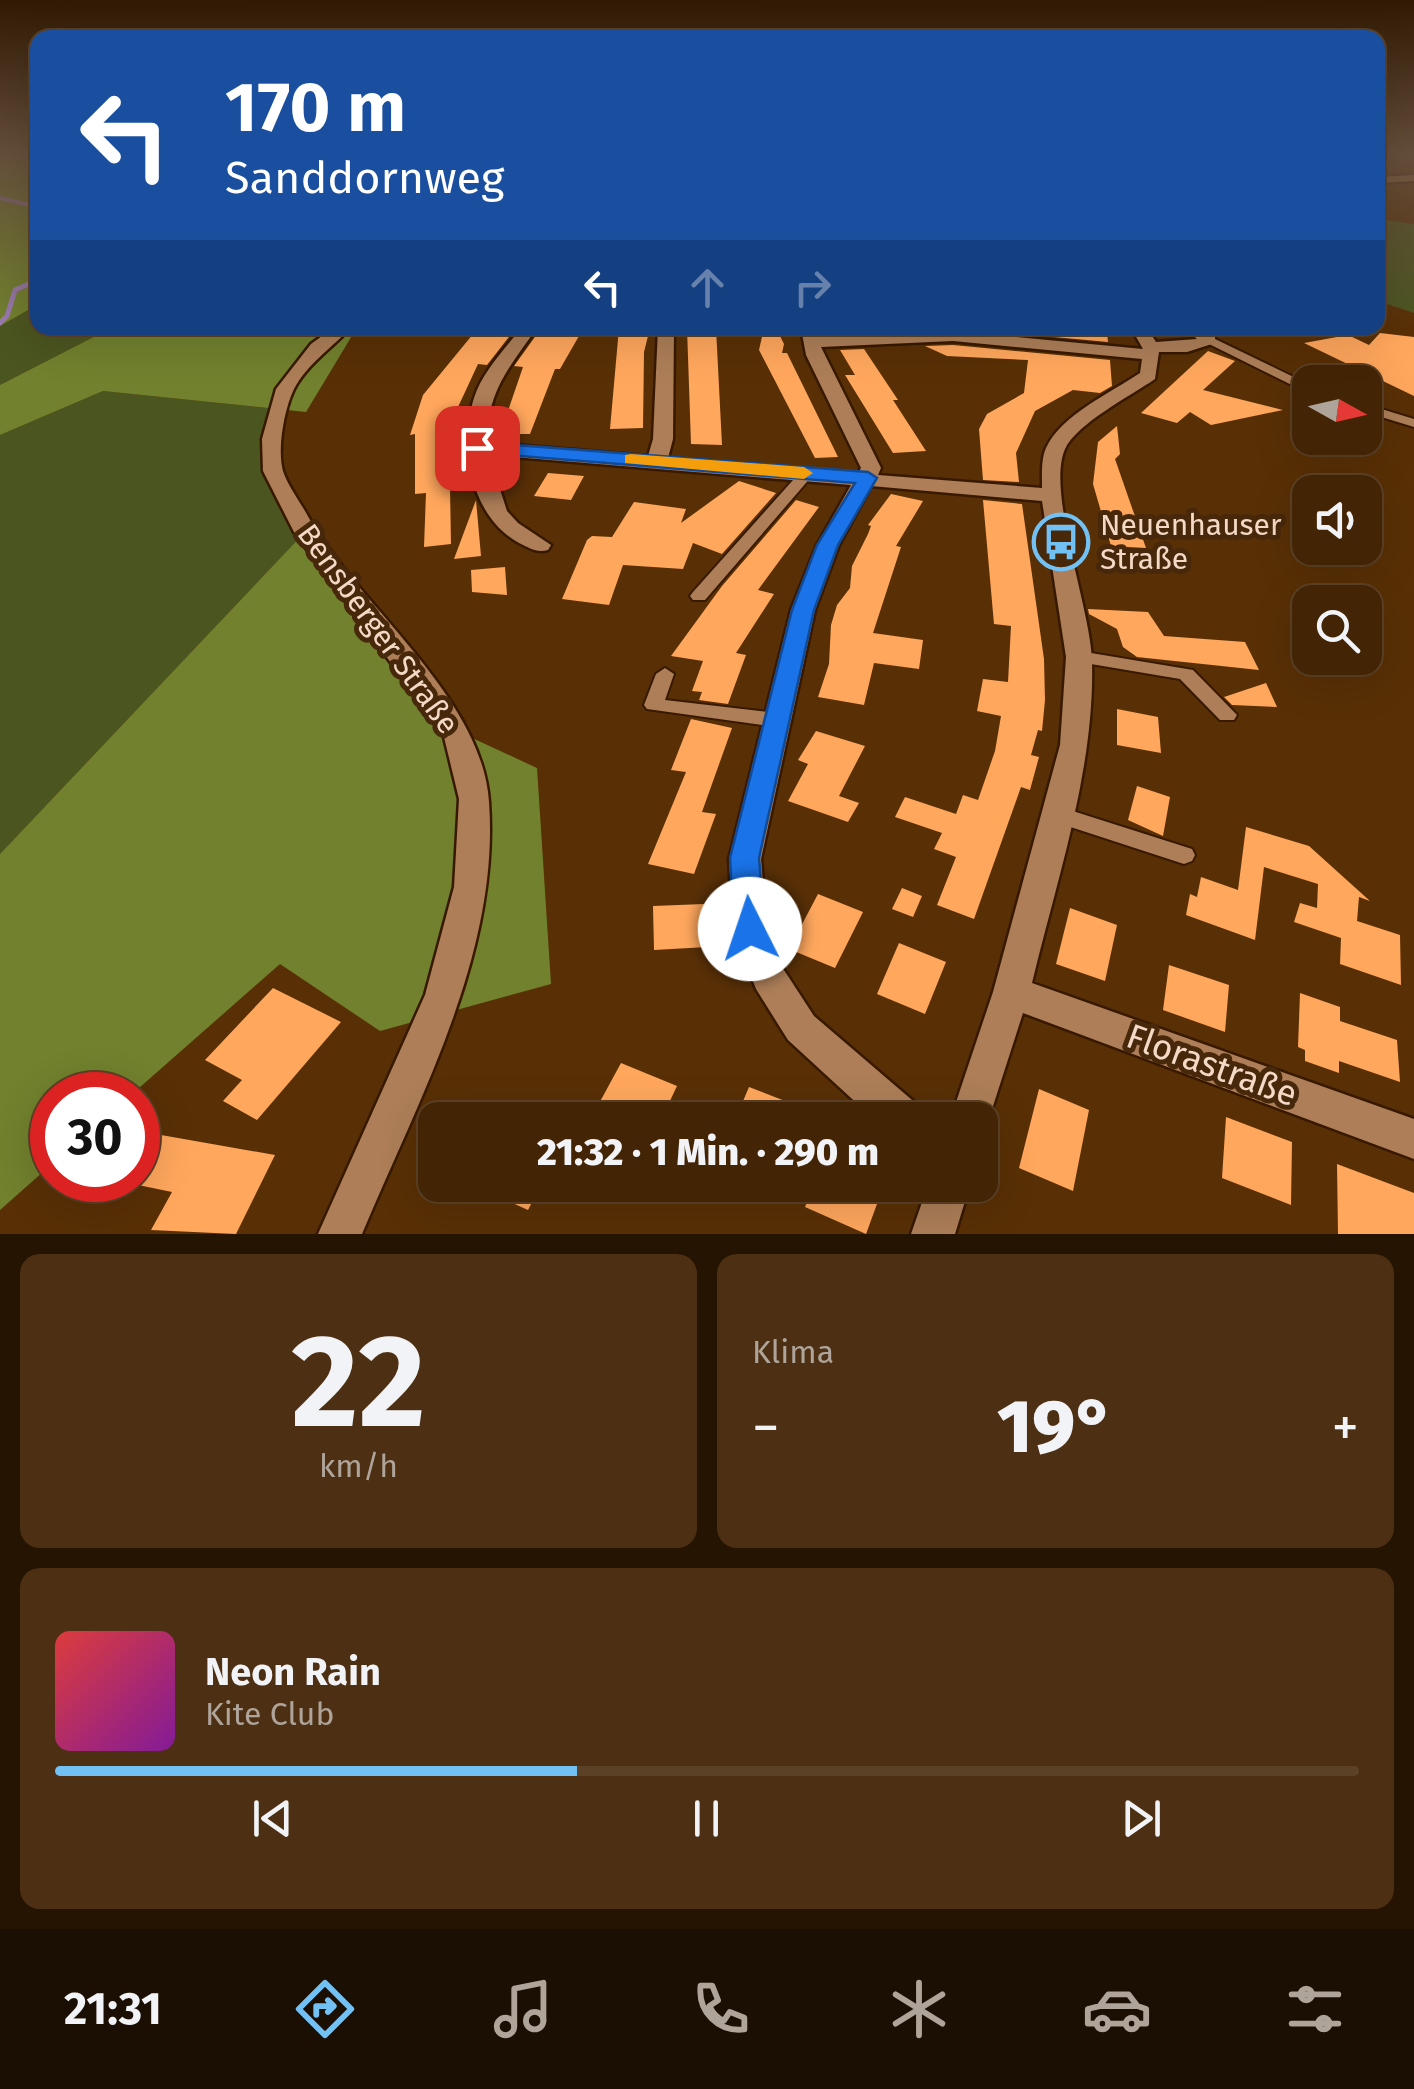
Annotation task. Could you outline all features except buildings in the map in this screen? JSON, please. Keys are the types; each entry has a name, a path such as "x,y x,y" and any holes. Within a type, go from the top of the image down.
{"street":[{"name":"Bensberger Straße","path":"333,335 317,348 285,389 272,439 273,470 306,532 457,731 474,799 471,887 442,995 340,1234"},
{"path":"524,335 487,386 479,410 477,448 484,480 506,524 540,545"},
{"path":"657,461 663,439 666,335"},
{"path":"811,335 814,355 871,468 828,545 803,610 744,858 750,929 768,978 801,1028 885,1102"},
{"path":"982,335 1151,351 1209,340"},
{"path":"976,1102 1011,992 1075,745 1080,658 1052,495 1052,460 1064,436 1150,374 1151,351 1143,335"},
{"path":"1203,335 1209,340"},
{"path":"477,448 1052,495"},
{"name":"Florastraße","path":"1011,992 1414,1139"},
{"path":"932,1234 943,1202"}],"lane":[{"path":"1209,340 1292,381"},
{"path":"1382,413 1414,423"},
{"path":"699,596 807,473"},
{"path":"1080,658 1186,674 1227,715"},
{"path":"665,674 654,705 776,720"},
{"path":"1057,814 1184,855"}],"green space":[{"path":"0,212 30,212 30,309 0,326"},
{"path":"1385,220 1414,224 1414,313 1385,303"},
{"path":"30,309 30,335 97,335 0,385 0,326"},
{"path":"97,335 352,335 306,412 103,391 0,435 0,385"},
{"path":"103,391 279,409 273,471 305,532 0,854 0,435"},
{"path":"305,532 457,731 537,768 551,984 380,1031 280,964 157,1072 30,1072 30,1183 0,1210 0,854"}],"waterway":[{"path":"0,323 7,316 15,290 30,283"}],"slow traffic":[{"path":"631,459 804,473"}],"place":[{"name":"Neuenhauser Straße","path":"1061,542"}],"route":[{"path":"477,448 868,478 828,545 803,610 744,858 750,929"}]}
